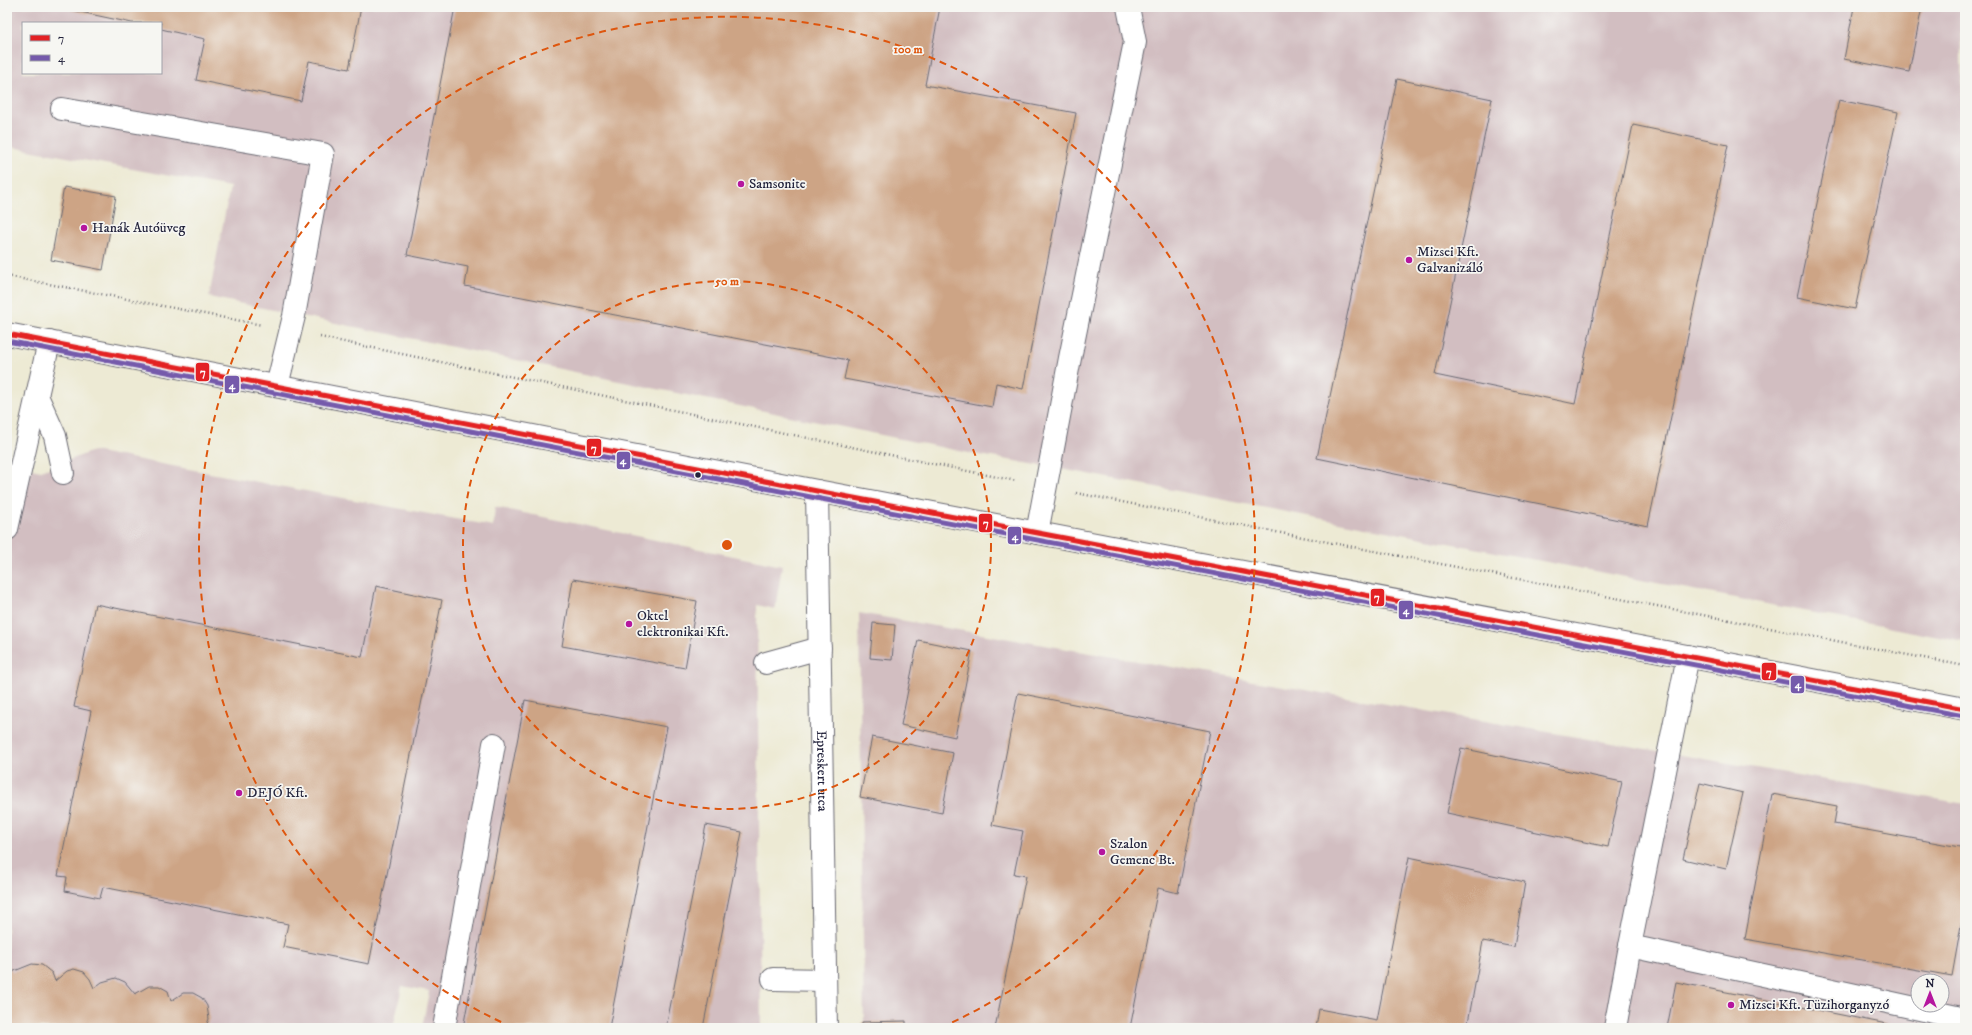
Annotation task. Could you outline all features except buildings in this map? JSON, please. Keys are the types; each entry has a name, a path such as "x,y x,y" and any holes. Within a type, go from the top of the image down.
{"street":[{"path":"1038,533 1072,350 1135,42 1128,7"},
{"path":"62,109 323,154 291,330 277,386"},
{"path":"7,334 817,491 1965,709"},
{"path":"7,528 49,342"},
{"path":"37,396 55,436 63,473"},
{"name":"Epreskert utca","path":"817,491 826,1028"},
{"path":"766,663 820,648"},
{"path":"1615,1028 1688,656"},
{"path":"444,1028 494,744"},
{"path":"1630,946 1961,1018"},
{"path":"773,979 825,980"}],"path":[{"path":"7,276 291,330 1047,488 1965,666"}],"shaded area":[{"path":"7,7 1960,7 1965,232 1965,642 1083,473 974,454 209,297 230,187 7,146"},
{"path":"93,451 493,526 495,507 782,566 775,609 757,605 761,1028 422,1028 429,991 402,986 393,1028 7,1028 7,464 41,471"},
{"path":"859,613 1965,804 1965,1028 864,1028"}],"transit line":[{"name":"7","path":"7,334 817,491 1965,709"},
{"name":"4","path":"7,341 816,498 1964,716"}],"place":[{"name":"Samsonite","path":"741,184"},
{"name":"Hanák Autóüveg","path":"84,228"},
{"name":"Mizsei Kft. Galvanizáló","path":"1409,260"},
{"name":"Oktel elektronikai Kft.","path":"629,624"},
{"name":"DEJÓ Kft.","path":"239,793"},
{"name":"Szalon Gemenc Bt.","path":"1102,852"},
{"name":"Mizsei Kft. Tüzihorganyzó","path":"1731,1005"}]}
